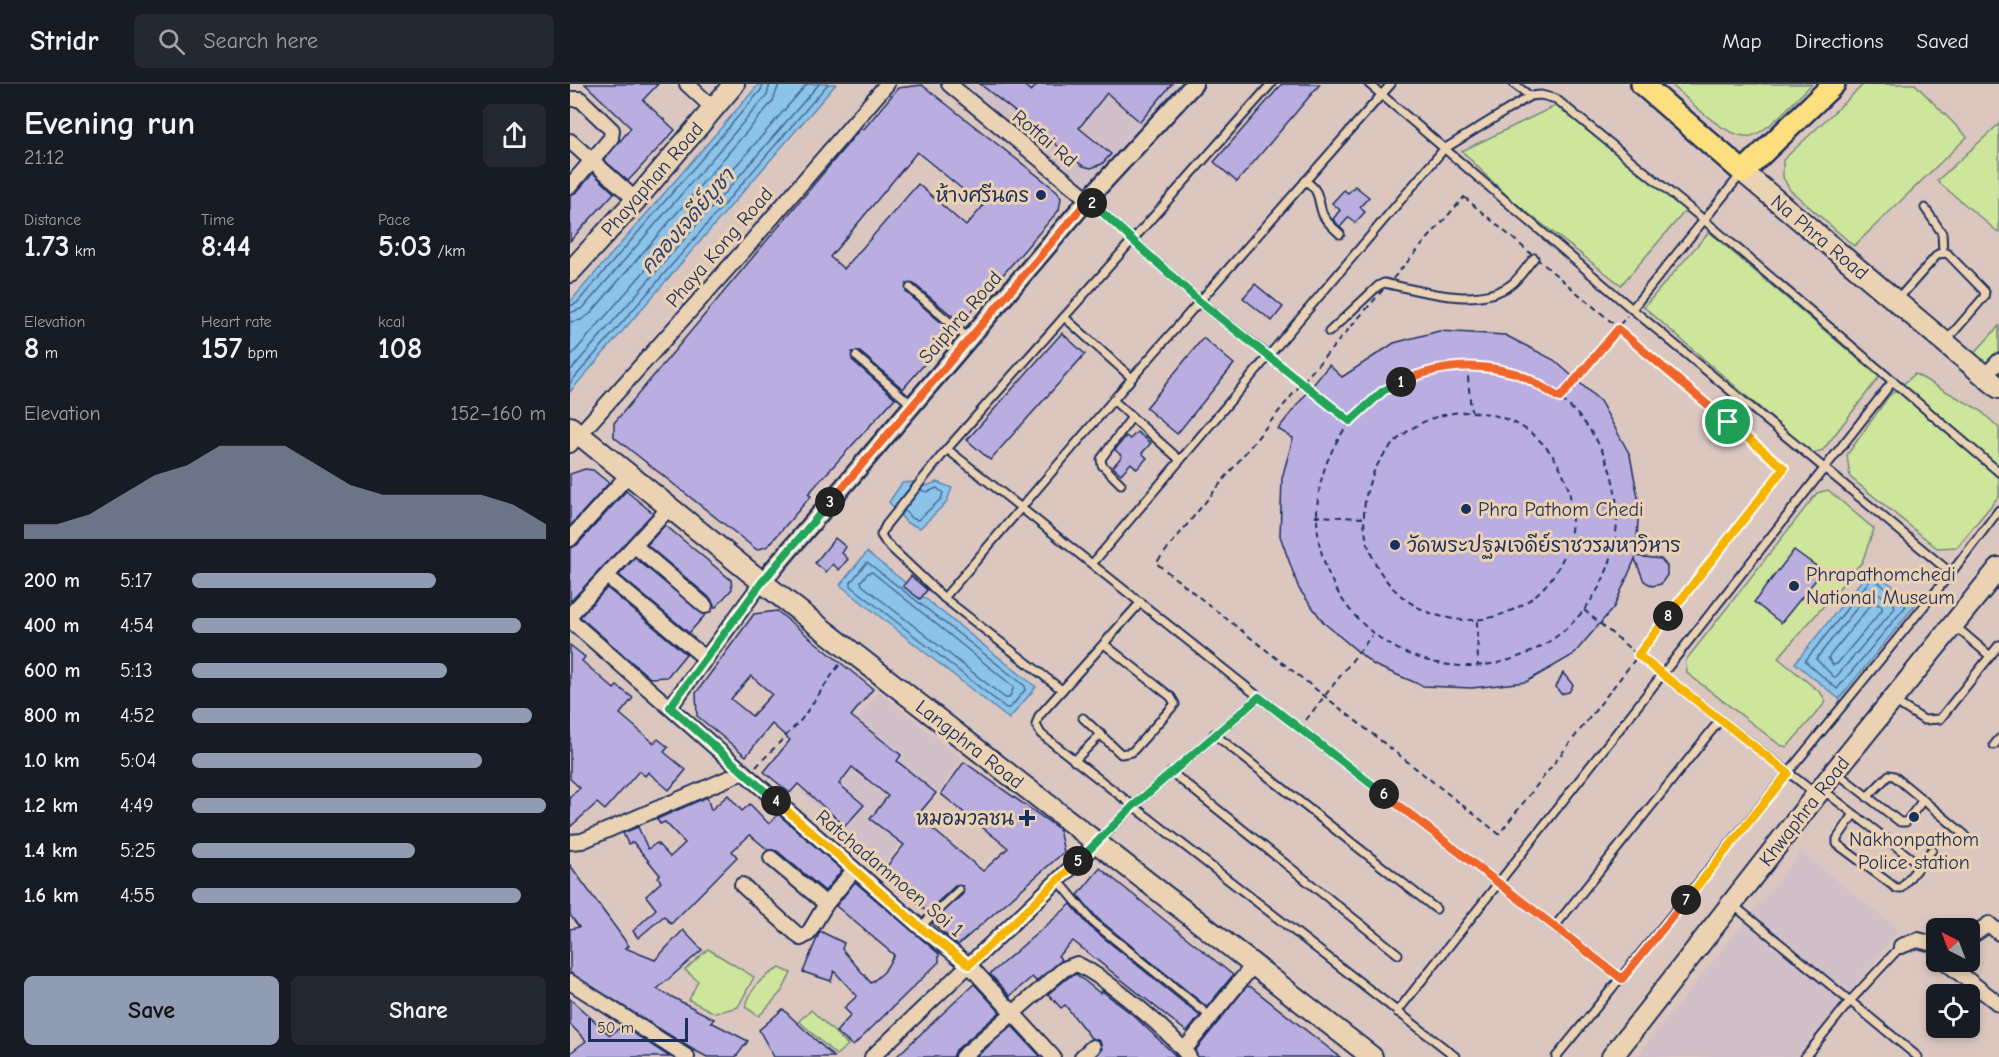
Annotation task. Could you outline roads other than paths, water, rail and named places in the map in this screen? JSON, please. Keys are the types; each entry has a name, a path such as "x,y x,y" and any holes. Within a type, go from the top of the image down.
{"main road":[{"name":"Phayaphan Road","path":"570,272 636,200 734,84"},
{"name":"Na Phra Road","path":"1642,84 1992,382"},
{"path":"1743,172 1834,84"},
{"name":"Langphra Road","path":"573,435 629,474 762,582 1372,1057"},
{"name":"Khwaphra Road","path":"1612,1057 1819,791 1999,568"}],"street":[{"path":"687,84 713,108"},
{"name":"Phaya Kong Road","path":"573,435 746,249 886,84"},
{"name":"Rotfai Rd","path":"949,84 1088,200"},
{"name":"Saiphra Road","path":"762,582 1088,200 1194,84"},
{"path":"570,99 580,99 612,130 611,138 570,186"},
{"path":"570,141 636,200"},
{"path":"1992,382 1999,361"},
{"path":"570,539 629,474"},
{"name":"Ratchadamnoen Soi 1","path":"670,507 570,617 854,870 920,927 969,965 1053,1057"},
{"path":"635,546 705,606"},
{"path":"608,577 706,659"},
{"path":"670,707 762,582"},
{"path":"570,842 582,841 746,774"},
{"path":"872,1057 1097,843"},
{"path":"771,858 826,904"},
{"path":"742,885 801,938 808,934 826,904 854,870"},
{"path":"1980,930 1989,924 1999,933"},
{"path":"1901,946 1918,940 1926,942"},
{"path":"1918,940 1926,947"},
{"path":"962,1057 1064,969 1077,964 1094,972 1188,1055 1211,1017 1254,964"},
{"path":"1958,972 1999,1004"},
{"path":"570,982 687,1057"},
{"path":"1082,1057 1093,1047"}],"lane":[{"path":"1062,690 944,598 886,543 881,535 886,525 947,449 1271,84"},
{"path":"1369,84 1632,309 1951,573"},
{"path":"944,598 1132,378 1391,84"},
{"path":"1514,84 1530,96"},
{"path":"1093,563 1444,149 1530,96 1541,94 1556,99 1704,220 1999,472"},
{"path":"1632,309 1743,172"},
{"path":"1305,181 1314,186 1320,196 1324,217 1340,234"},
{"path":"1088,200 1199,301 1268,355"},
{"path":"1925,208 1942,233 1943,252"},
{"path":"1896,301 1938,254 1947,253 1985,292 1945,342"},
{"path":"1329,332 1378,285 1388,284 1463,296 1490,294 1513,283 1534,258"},
{"path":"910,288 970,339"},
{"path":"1064,317 1132,378"},
{"path":"856,356 912,405"},
{"path":"1397,1012 1893,381"},
{"path":"1113,400 1180,460"},
{"path":"1121,484 1102,465 1101,459 1132,417"},
{"path":"947,449 1259,697 1556,925 1622,979"},
{"path":"1556,1057 1622,979 1951,573 1999,510"},
{"path":"1141,602 1039,716 1036,725 1041,734 1456,1057"},
{"path":"1953,625 1990,656"},
{"path":"1083,718 1121,754 1132,752 1175,704 1171,697 1104,644"},
{"path":"1892,700 1924,720 1940,719 1999,645"},
{"path":"1662,674 1788,773 1854,814 1920,865"},
{"path":"1097,843 1132,807 1259,697"},
{"path":"1556,925 1720,720"},
{"path":"1074,761 1101,734"},
{"path":"1214,734 1436,909"},
{"path":"1835,771 1900,822 1906,822 1923,800"},
{"path":"1171,772 1398,954"},
{"path":"1868,797 1889,775 1894,776 1965,835"},
{"path":"1854,814 1837,839 1837,844 1899,889 1932,850"},
{"path":"1057,880 1075,899 1083,912 1211,1017"},
{"path":"920,927 959,890"},
{"path":"1731,904 1918,1057"},
{"path":"1805,1057 1850,1001 1901,946"}],"water":[{"name":"คลองเจดีย์บูชา","path":"759,84 836,84 570,392 570,302"},
{"path":"913,482 926,486 937,482 952,488 946,503 920,528 907,523 889,502 902,483"},
{"path":"867,552 1036,687 1009,719 840,585"},
{"path":"1871,569 1916,604 1839,699 1795,663"}],"place":[{"name":"ห้างศรีนคร","path":"1041,195"},
{"name":"Phra Pathom Chedi","path":"1466,509"},
{"name":"วัดพระปฐมเจดีย์ราชวรมหาวิหาร","path":"1395,545"},
{"name":"Phrapathomchedi National Museum","path":"1794,586"},
{"name":"Nakhonpathom Police station","path":"1914,817"},
{"name":"หมอมวลชน","path":"1027,818"}]}
